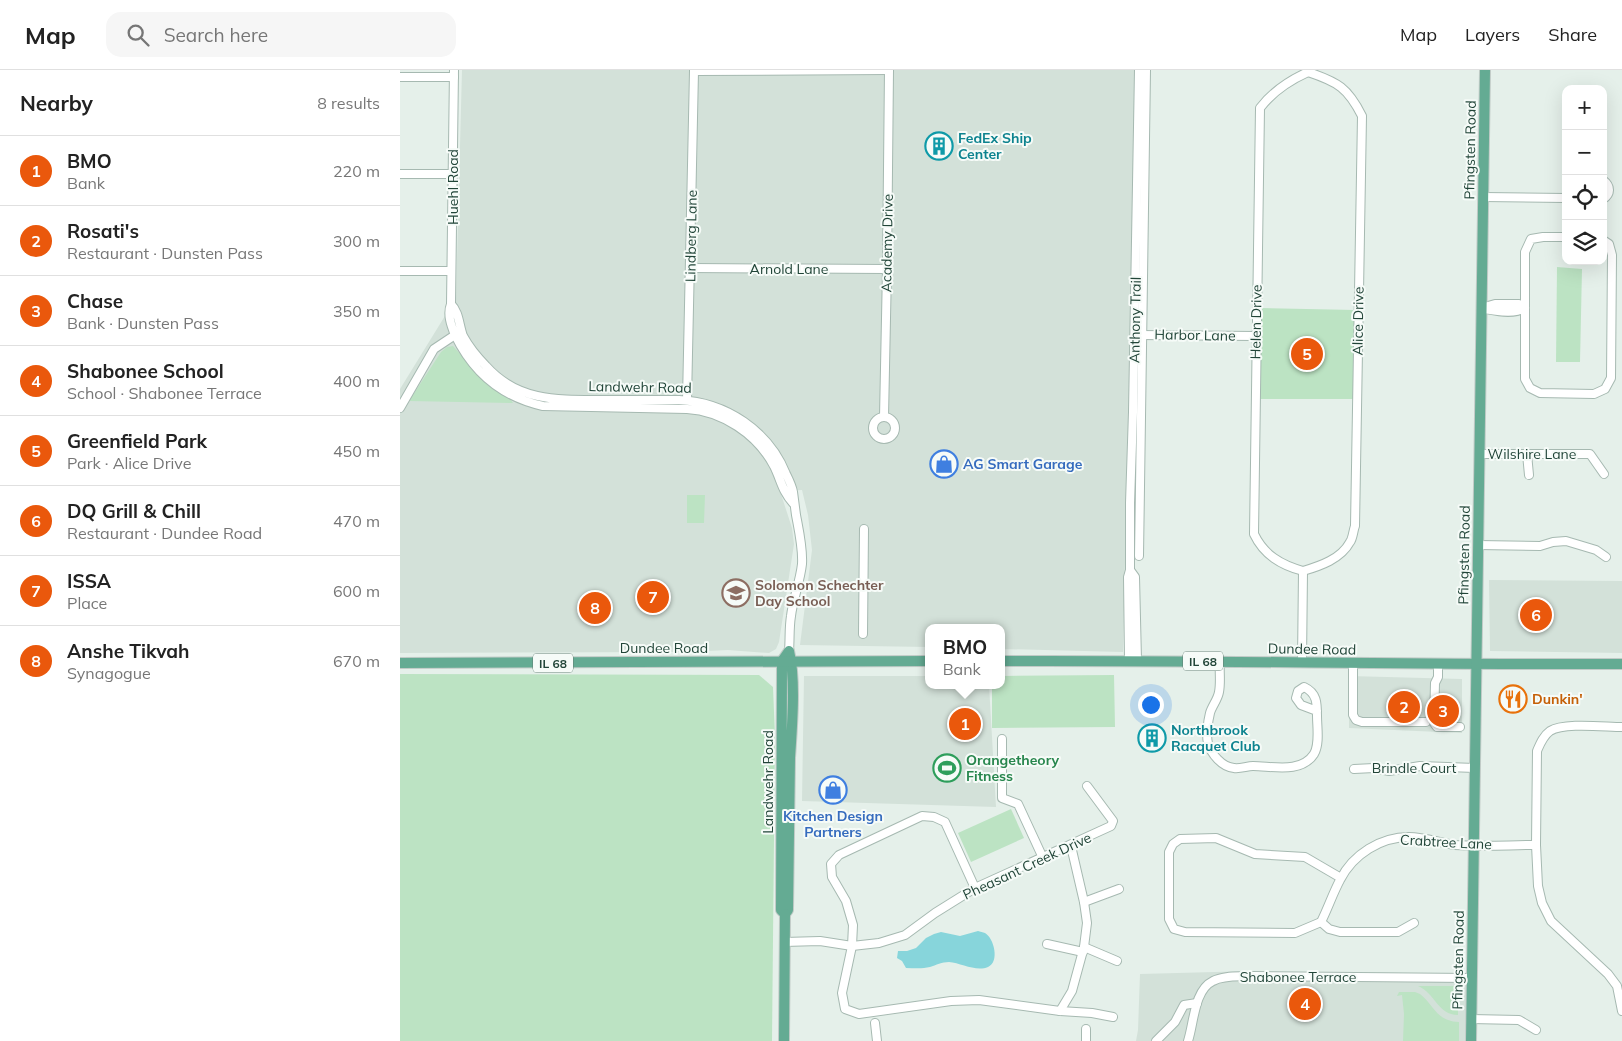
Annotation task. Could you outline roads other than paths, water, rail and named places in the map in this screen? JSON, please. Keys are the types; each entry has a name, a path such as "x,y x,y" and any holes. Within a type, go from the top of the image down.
{"main road":[{"name":"Pfingsten Road","path":"1471,1041 1485,70"},
{"name":"Landwehr Road","path":"784,1041 784,914 781,910 787,661 789,651"},
{"name":"Dundee Road","path":"1005,661 1133,660 1476,665 1622,664"},
{"name":"Dundee Road","path":"400,663 925,661"}],"street":[{"path":"694,71 889,70"},
{"name":"Academy Drive","path":"884,417 888,270 889,70"},
{"name":"Anthony Trail","path":"1139,70 1139,556"},
{"name":"Anthony Trail","path":"1133,660 1128,577 1130,570 1130,503 1138,335 1146,70"},
{"name":"Lindberg Lane","path":"687,400 694,71"},
{"name":"Helen Drive","path":"1303,571 1285,566 1269,555 1259,545 1254,534 1260,108 1268,97 1280,87 1308,71"},
{"name":"Alice Drive","path":"1303,571 1322,566 1338,555 1350,542 1355,526 1362,116 1354,99 1342,86 1308,71"},
{"path":"400,77 454,74"},
{"name":"Huehl Road","path":"454,74 451,304 455,308 459,333"},
{"path":"400,174 453,174"},
{"path":"1607,183 1609,190 1607,196"},
{"path":"1483,197 1562,198"},
{"path":"1562,237 1531,239 1525,252 1525,379 1530,388 1540,393 1594,394 1604,389 1611,378 1612,254 1607,243"},
{"name":"Arnold Lane","path":"690,268 888,270"},
{"path":"400,271 451,271"},
{"path":"1482,308 1493,311 1520,311 1525,308"},
{"path":"400,408 434,349 459,333"},
{"name":"Landwehr Road","path":"459,333 494,375 510,386 530,394 560,400 687,400 726,411 760,434 773,449 785,470 793,492 793,502 800,537 802,563 791,616 789,651"},
{"name":"Landwehr Road","path":"459,333 467,357 487,379 506,393 529,403 558,408 690,409 710,413 728,421 747,434 760,447 774,466 786,495 793,502"},
{"name":"Harbor Lane","path":"1138,335 1256,336"},
{"name":"Wilshire Lane","path":"1479,454 1590,454 1604,474"},
{"path":"1527,454 1529,474"},
{"path":"1130,503 1140,503"},
{"path":"863,634 864,529"},
{"path":"1478,545 1540,546 1566,541 1596,550 1606,557"},
{"path":"1302,662 1303,571"},
{"path":"1220,662 1219,693 1210,713 1207,741 1212,754 1223,763 1233,768 1254,766 1289,768 1304,762 1314,754 1317,742 1317,711"},
{"path":"1353,663 1353,715 1356,720 1362,722 1426,722"},
{"path":"1438,664 1438,677 1435,683 1434,723 1437,727 1460,727"},
{"path":"1622,727 1560,727 1550,731 1542,740 1537,751 1536,845 1538,886 1542,903 1550,922 1620,985 1622,1011"},
{"path":"1002,739 1002,798 1018,804 1043,858"},
{"name":"Brindle Court","path":"1354,769 1374,768 1389,771 1420,766 1475,768"},
{"name":"Pheasant Creek Drive","path":"784,942 820,941 852,946 879,943 906,935 935,913 974,888 1071,846 1111,826 1113,821 1087,786"},
{"path":"974,888 944,822 934,817 922,816 839,855 831,864 832,877 846,901 853,925 852,946 842,994 845,1009 859,1014 950,1001 979,1000 1113,1017"},
{"name":"Crabtree Lane","path":"1321,922 1341,878 1354,861 1365,851 1379,843 1393,839 1415,837 1454,845 1536,845"},
{"path":"1341,878 1305,857 1254,854 1216,838 1180,838 1172,844 1169,852 1169,919 1174,929 1185,932 1295,933 1321,922 1329,929 1340,932 1398,932 1414,923"},
{"path":"1060,1011 1072,991 1084,949 1088,924 1071,846"},
{"path":"1084,902 1119,889"},
{"path":"1047,944 1084,949 1118,961"},
{"name":"Shabonee Terrace","path":"1156,1041 1175,1022 1184,1005 1197,1003 1198,996 1207,984 1223,978 1252,976 1472,978"},
{"path":"1188,1041 1197,1003"},
{"path":"1471,1019 1519,1020 1536,1030"},
{"path":"876,1023 877,1041"},
{"path":"1086,1029 1086,1041"}],"water":[{"path":"978,931 985,933 993,945 994,960 988,967 974,968 949,962 927,968 906,968 902,961 897,958 898,951 916,948 926,938 934,934 941,932 960,936"}],"place":[{"name":"FedEx Ship Center","path":"939,146"},
{"name":"Greenfield Park","path":"1307,354"},
{"name":"AG Smart Garage","path":"944,464"},
{"name":"Solomon Schechter Day School","path":"736,593"},
{"name":"ISSA","path":"653,597"},
{"name":"Anshe Tikvah","path":"595,608"},
{"name":"DQ Grill & Chill","path":"1536,615"},
{"name":"Dunkin'","path":"1513,699"},
{"name":"Rosati's","path":"1404,707"},
{"name":"Chase","path":"1443,711"},
{"name":"BMO","path":"965,724"},
{"name":"Northbrook Racquet Club","path":"1152,738"},
{"name":"Orangetheory Fitness","path":"947,768"},
{"name":"Kitchen Design Partners","path":"833,790"},
{"name":"Shabonee School","path":"1305,1004"}]}
